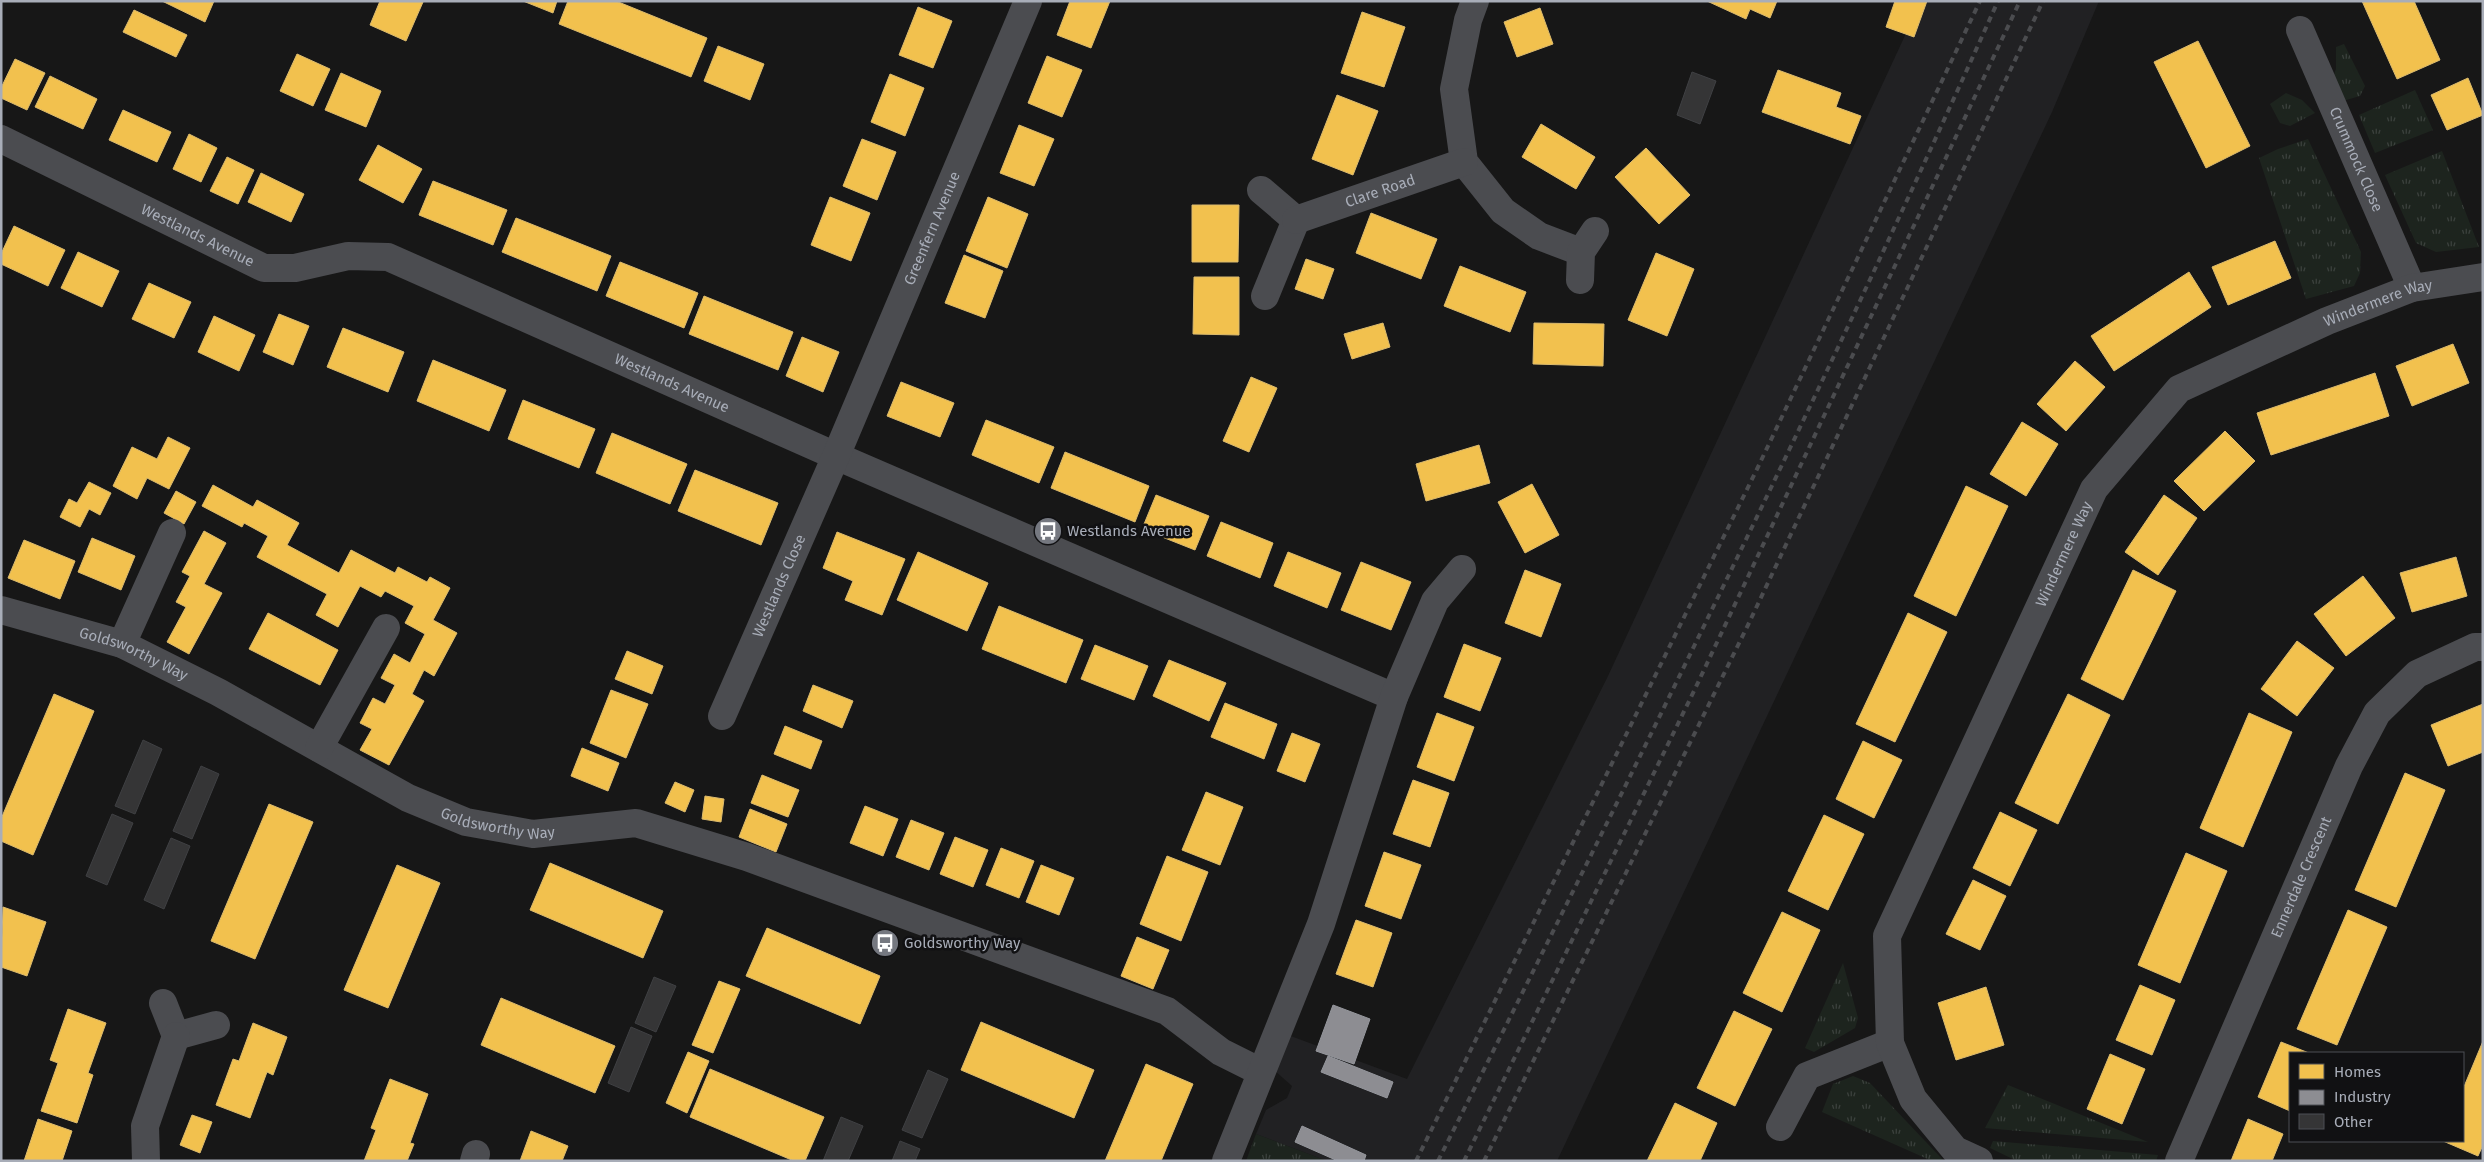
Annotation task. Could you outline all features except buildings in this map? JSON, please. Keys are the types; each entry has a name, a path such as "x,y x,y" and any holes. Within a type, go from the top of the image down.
{"street":[{"name":"Greenfern Avenue","path":"836,456 1028,1"},
{"path":"1476,1 1468,20 1454,89 1464,162 1503,211 1540,236 1588,242 1580,280"},
{"name":"Crummock Close","path":"2300,30 2412,288"},
{"name":"Westlands Avenue","path":"1,139 264,268 295,268 348,256 388,257 836,456 1394,697"},
{"name":"Clare Road","path":"1296,220 1464,162"},
{"path":"1262,190 1296,220 1265,296"},
{"name":"Windermere Way","path":"1979,1161 1955,1150 1913,1099 1890,1043 1887,936 2094,489 2178,389 2327,321 2412,288 2483,277"},
{"name":"Westlands Close","path":"722,716 836,456"},
{"path":"122,644 172,533"},
{"path":"1226,1161 1321,924 1394,697 1435,601 1462,569"},
{"name":"Goldsworthy Way","path":"1,610 122,644 218,692 408,798 466,822 533,834 636,823 747,857 1168,1011 1221,1052 1261,1072"},
{"path":"319,748 386,628"},
{"name":"Ennerdale Crescent","path":"2179,1161 2349,766 2377,713 2417,674 2475,647 2483,647"},
{"path":"146,1161 145,1126 176,1036 163,1003"},
{"path":"176,1036 216,1025"},
{"path":"1780,1127 1807,1076 1890,1043"}],"shaded area":[{"path":"1921,1 2099,1 2052,112 1557,1161 1327,1161 1256,1134 1266,1110 1287,1098 1292,1086 1274,1070 1288,1035 1407,1079 1608,676"}],"green space":[{"path":"2344,44 2365,86 2360,96 2339,102 2330,86 2336,69 2336,47"},
{"path":"2415,90 2433,130 2375,153 2359,115"},
{"path":"2286,93 2302,100 2315,113 2290,126 2280,123 2270,104"},
{"path":"2308,139 2361,252 2360,273 2354,286 2306,299 2259,158 2278,149"},
{"path":"2442,151 2479,247 2436,252 2416,243 2385,175"},
{"path":"1843,963 1858,1018 1855,1028 1814,1052 1805,1048"},
{"path":"1853,1076 1870,1083 1944,1161 1932,1161 1822,1112 1833,1084"},
{"path":"2008,1085 2148,1142 1985,1128"},
{"path":"1256,1134 1327,1161 1246,1161"},
{"path":"1993,1141 2158,1155 2156,1161 2017,1161 1990,1148"}],"railway":[{"path":"1416,1161 1758,467 1980,1"},
{"path":"1438,1161 1654,729 1863,294 1998,1"},
{"path":"1464,1161 1694,691 2020,1"},
{"path":"1484,1161 1748,625 2043,1"}],"place":[{"name":"Westlands Avenue","path":"1048,531"},
{"name":"Goldsworthy Way","path":"885,943"}]}
